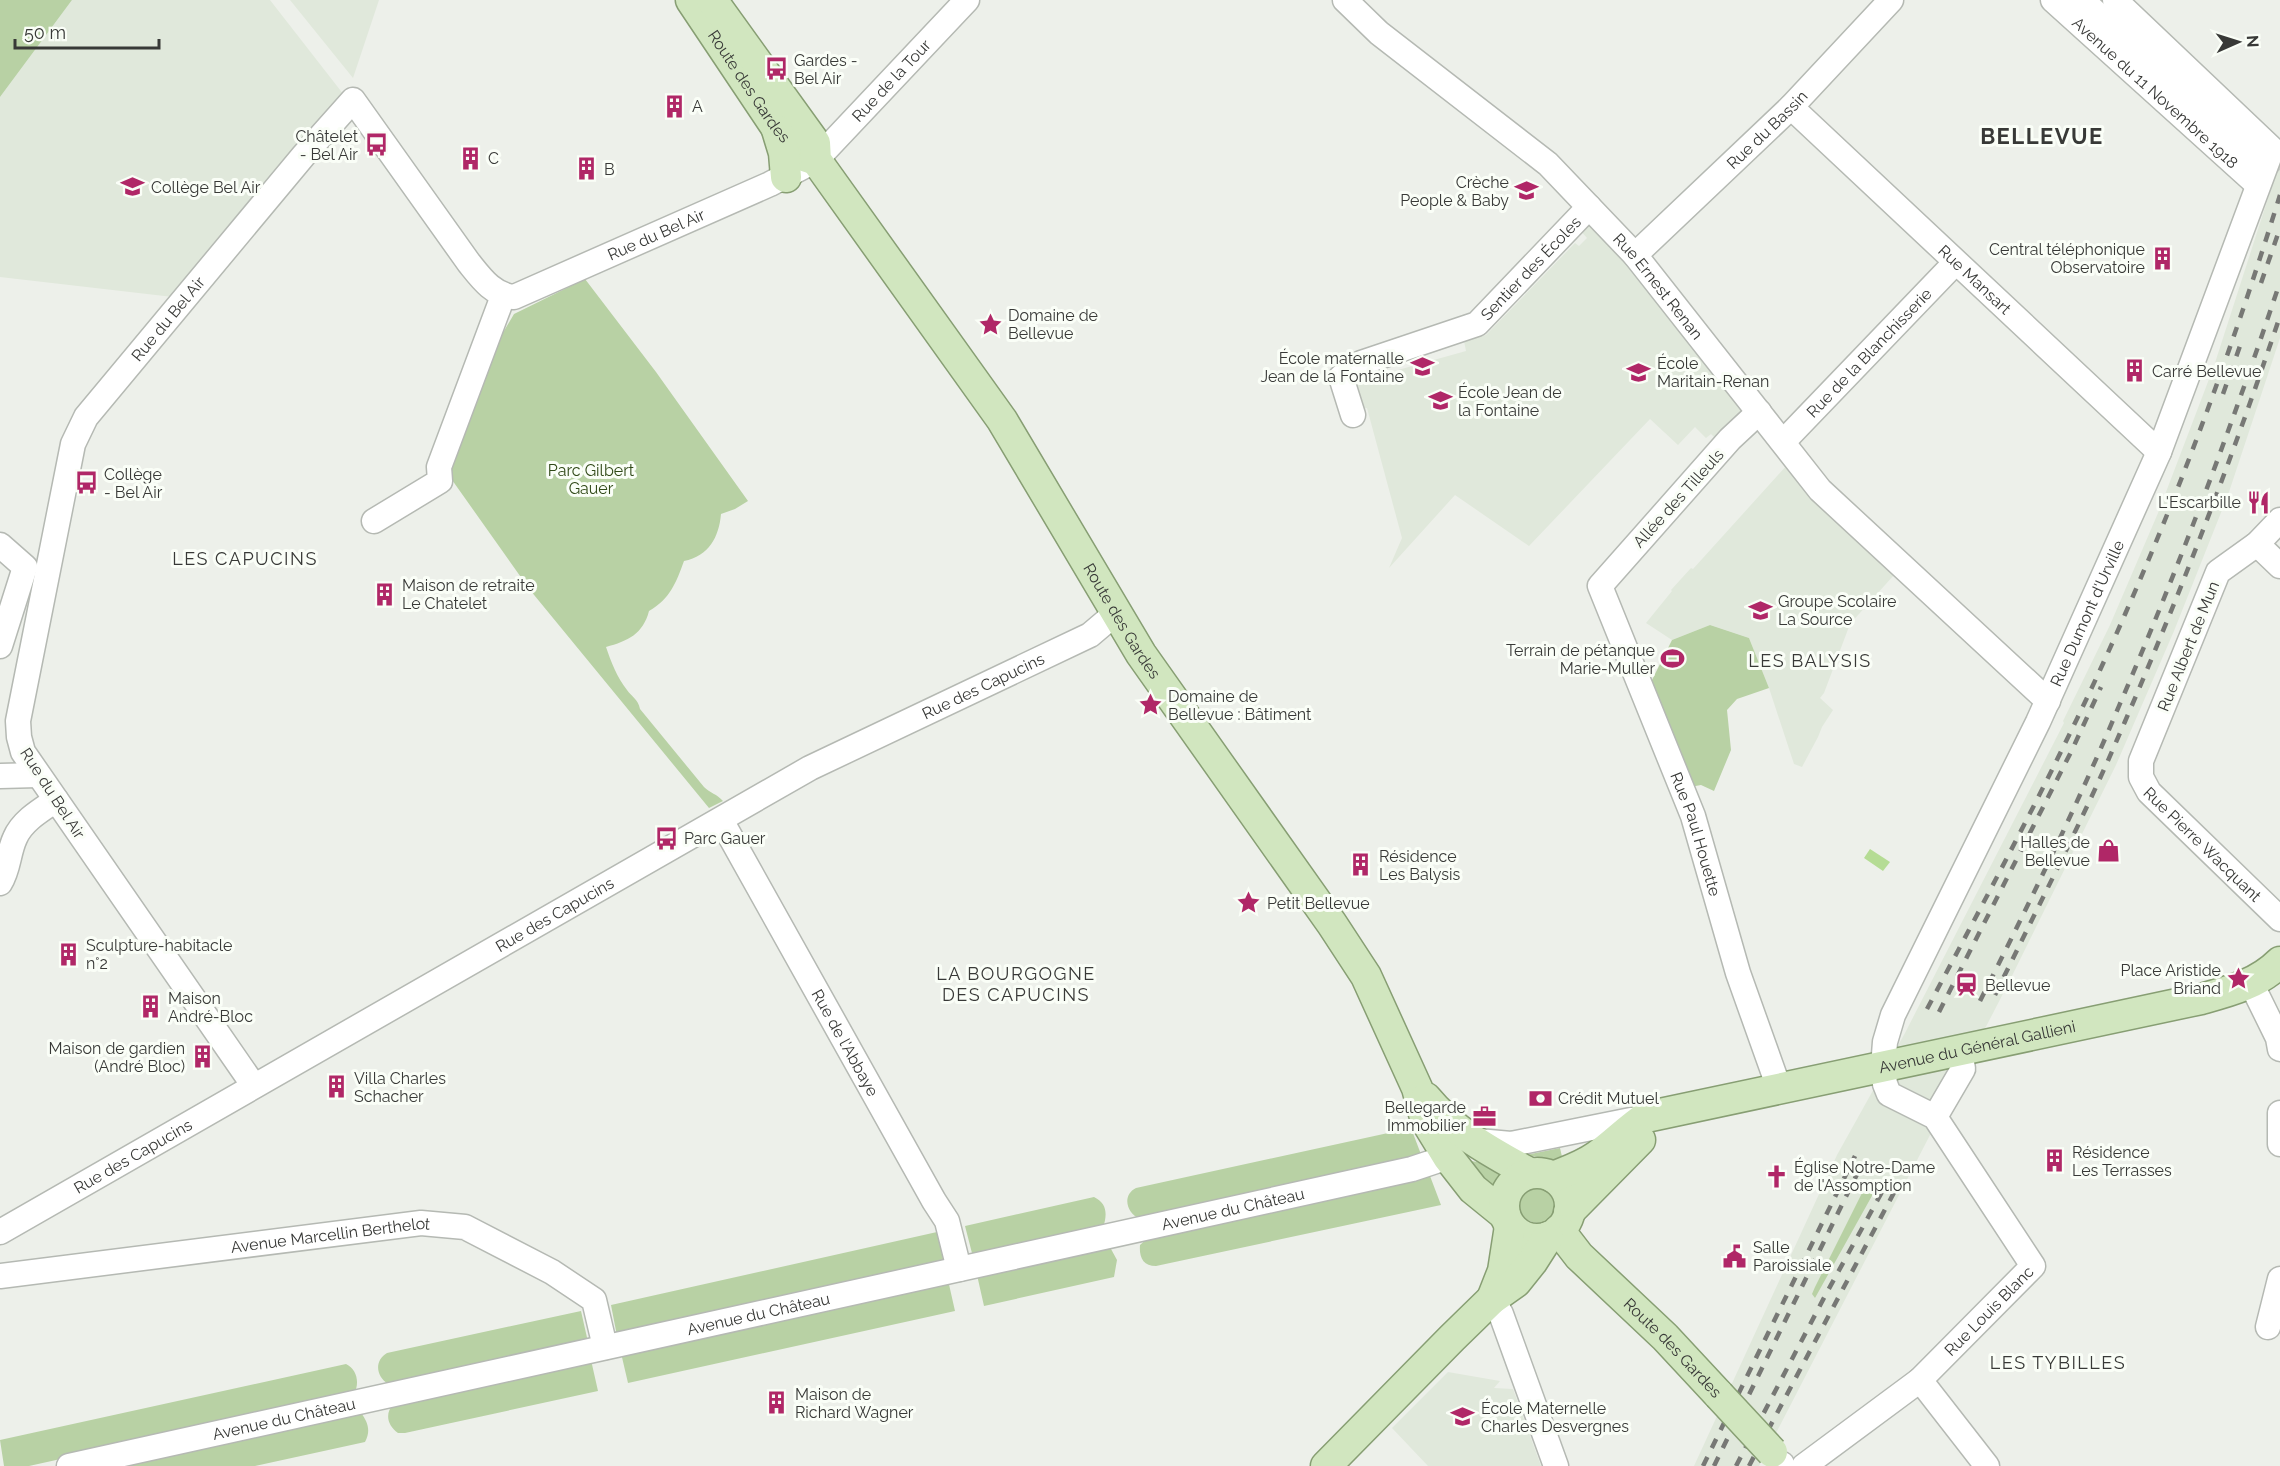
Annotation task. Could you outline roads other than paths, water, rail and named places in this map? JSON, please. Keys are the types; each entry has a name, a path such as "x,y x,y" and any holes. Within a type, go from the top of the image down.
{"main road":[{"name":"Route des Gardes","path":"691,0 776,127 801,155 816,160"},
{"name":"Route des Gardes","path":"712,0 815,143 816,160 1002,420 1141,654 1319,905 1366,976 1417,1088 1426,1121 1448,1157 1473,1189 1507,1220"},
{"path":"776,127 784,153 786,177"},
{"name":"Avenue du Général Gallieni","path":"1541,1175 1574,1170 1597,1156 1626,1130 1656,1114 2201,999 2251,983 2271,971 2280,962"},
{"name":"Route des Gardes","path":"1417,1088 1443,1119 1472,1140 1541,1175"},
{"path":"1326,1466 1492,1299 1516,1282 1559,1226 1611,1171 1656,1114"},
{"path":"1448,1157 1470,1155 1483,1157 1541,1175 1563,1186 1569,1198 1559,1226 1534,1239 1520,1235 1507,1220"},
{"path":"1492,1299 1503,1271 1507,1220 1504,1201 1508,1189 1517,1179 1541,1175"},
{"name":"Route des Gardes","path":"1559,1226 1579,1256 1665,1337 1785,1463"}],"street":[{"name":"Rue de la Tour","path":"816,160 967,0"},
{"name":"Rue Ernest Renan","path":"1345,0 1379,33 1548,164 1635,255 1820,490 2048,701"},
{"name":"Rue du Bassin","path":"1635,255 1791,107 1891,0"},
{"name":"Avenue du 11 Novembre 1918","path":"2053,0 2259,185"},
{"name":"Avenue du 11 Novembre 1918","path":"2082,0 2264,155"},
{"path":"2115,0 2264,155"},
{"name":"Rue du Bel Air","path":"254,1086 38,775 23,752 19,737 18,721 74,444 86,417 304,155 353,100 469,262 485,282 503,296 513,297 530,291 786,177 816,160"},
{"name":"Rue Mansart","path":"1791,107 2159,452"},
{"name":"Rue Dumont d'Urville","path":"1883,1067 1885,1042 1893,1015 2048,701 2159,452 2259,185 2264,155"},
{"name":"Sentier des Écoles","path":"1353,415 1341,377 1361,363 1477,324 1589,207"},
{"name":"Rue de la Blanchisserie","path":"1783,442 1955,262"},
{"path":"374,521 440,481 439,467 503,296"},
{"name":"Allée des Tilleuls","path":"1599,586 1730,439 1759,412"},
{"name":"Rue Albert de Mun","path":"2141,761 2218,572 2257,544 2280,520"},
{"path":"2257,544 2280,566"},
{"path":"0,545 25,567 0,646"},
{"name":"Rue Paul Houette","path":"1599,586 1693,816 1738,974 1779,1088"},
{"name":"Rue des Capucins","path":"0,1232 810,768 1090,635 1116,613"},
{"name":"Rue Pierre Wacquant","path":"2141,761 2141,777 2149,792 2280,919"},
{"path":"0,776 38,775"},
{"path":"0,883 6,873 15,837 30,817 56,800"},
{"name":"Rue de l'Abbaye","path":"721,820 947,1221 959,1269"},
{"path":"2251,983 2278,1038 2280,1049"},
{"path":"1935,1117 1963,1069 1960,1050"},
{"name":"Rue Louis Blanc","path":"1785,1463 1920,1380 2033,1266 1935,1117 1890,1094 1885,1084 1883,1067"},
{"path":"2280,1113 2280,1144"},
{"name":"Avenue du Général Gallieni","path":"1472,1140 1511,1144 1656,1114"},
{"name":"Avenue du Château","path":"69,1466 1429,1165 1448,1157"},
{"name":"Avenue Marcellin Berthelot","path":"0,1276 410,1224 465,1227 552,1272 594,1300 605,1347"},
{"path":"2268,1327 2280,1279"},
{"path":"1492,1299 1501,1314 1556,1466"},
{"path":"1920,1380 1987,1466"}],"tunnel":[{"path":"2256,160 2280,183"}],"railway":[{"path":"1927,1009 2055,763 2126,612 2209,406 2280,195"},
{"path":"2261,283 2280,228"},
{"path":"1980,1001 2069,818 2141,654 2204,496 2280,282"},
{"path":"1995,995 2093,794 2130,710 2220,486 2280,316"},
{"path":"2223,394 2240,346"},
{"path":"1939,1012 2072,750 2101,687"},
{"path":"1703,1466 1855,1156"},
{"path":"1714,1466 1860,1168"},
{"path":"1736,1466 1888,1181"},
{"path":"1749,1466 1898,1185"}],"place":[{"name":"Gardes - Bel Air","path":"776,69"},
{"name":"A","path":"674,106"},
{"name":"Châtelet - Bel Air","path":"376,145"},
{"name":"C","path":"470,158"},
{"name":"B","path":"586,169"},
{"name":"Collège Bel Air","path":"133,187"},
{"name":"Crèche People & Baby","path":"1527,191"},
{"name":"Central téléphonique Observatoire","path":"2163,258"},
{"name":"Domaine de Bellevue","path":"990,324"},
{"name":"École maternalle Jean de la Fontaine","path":"1422,367"},
{"name":"Carré Bellevue","path":"2134,371"},
{"name":"École Maritain-Renan","path":"1639,372"},
{"name":"École Jean de la Fontaine","path":"1440,401"},
{"name":"Collège - Bel Air","path":"86,483"},
{"name":"L'Escarbille","path":"2259,502"},
{"name":"Maison de retraite Le Chatelet","path":"384,594"},
{"name":"Groupe Scolaire La Source","path":"1760,610"},
{"name":"Terrain de pétanque Marie-Muller","path":"1673,659"},
{"name":"Domaine de Bellevue : Bâtiment","path":"1150,705"},
{"name":"Parc Gauer","path":"666,838"},
{"name":"Halles de Bellevue","path":"2108,851"},
{"name":"Résidence Les Balysis","path":"1361,865"},
{"name":"Petit Bellevue","path":"1249,903"},
{"name":"Sculpture-habitacle n°2","path":"68,954"},
{"name":"Place Aristide Briand","path":"2239,979"},
{"name":"Bellevue","path":"1967,985"},
{"name":"Maison André-Bloc","path":"150,1007"},
{"name":"Maison de gardien (André Bloc)","path":"203,1057"},
{"name":"Villa Charles Schacher","path":"336,1087"},
{"name":"Crédit Mutuel","path":"1540,1098"},
{"name":"Bellegarde Immobilier","path":"1484,1116"},
{"name":"Résidence Les Terrasses","path":"2054,1161"},
{"name":"Église Notre-Dame de l'Assomption","path":"1776,1176"},
{"name":"Salle Paroissiale","path":"1735,1256"},
{"name":"Maison de Richard Wagner","path":"777,1403"},
{"name":"École Maternelle Charles Desvergnes","path":"1463,1417"}],"district":[{"name":"BELLEVUE","path":"2042,136"},
{"name":"LES CAPUCINS","path":"245,559"},
{"name":"LES BALYSIS","path":"1810,661"},
{"name":"LA BOURGOGNE DES CAPUCINS","path":"1016,984"},
{"name":"LES TYBILLES","path":"2058,1363"}],"park label":[{"name":"Parc Gilbert Gauer","path":"591,479"}]}
